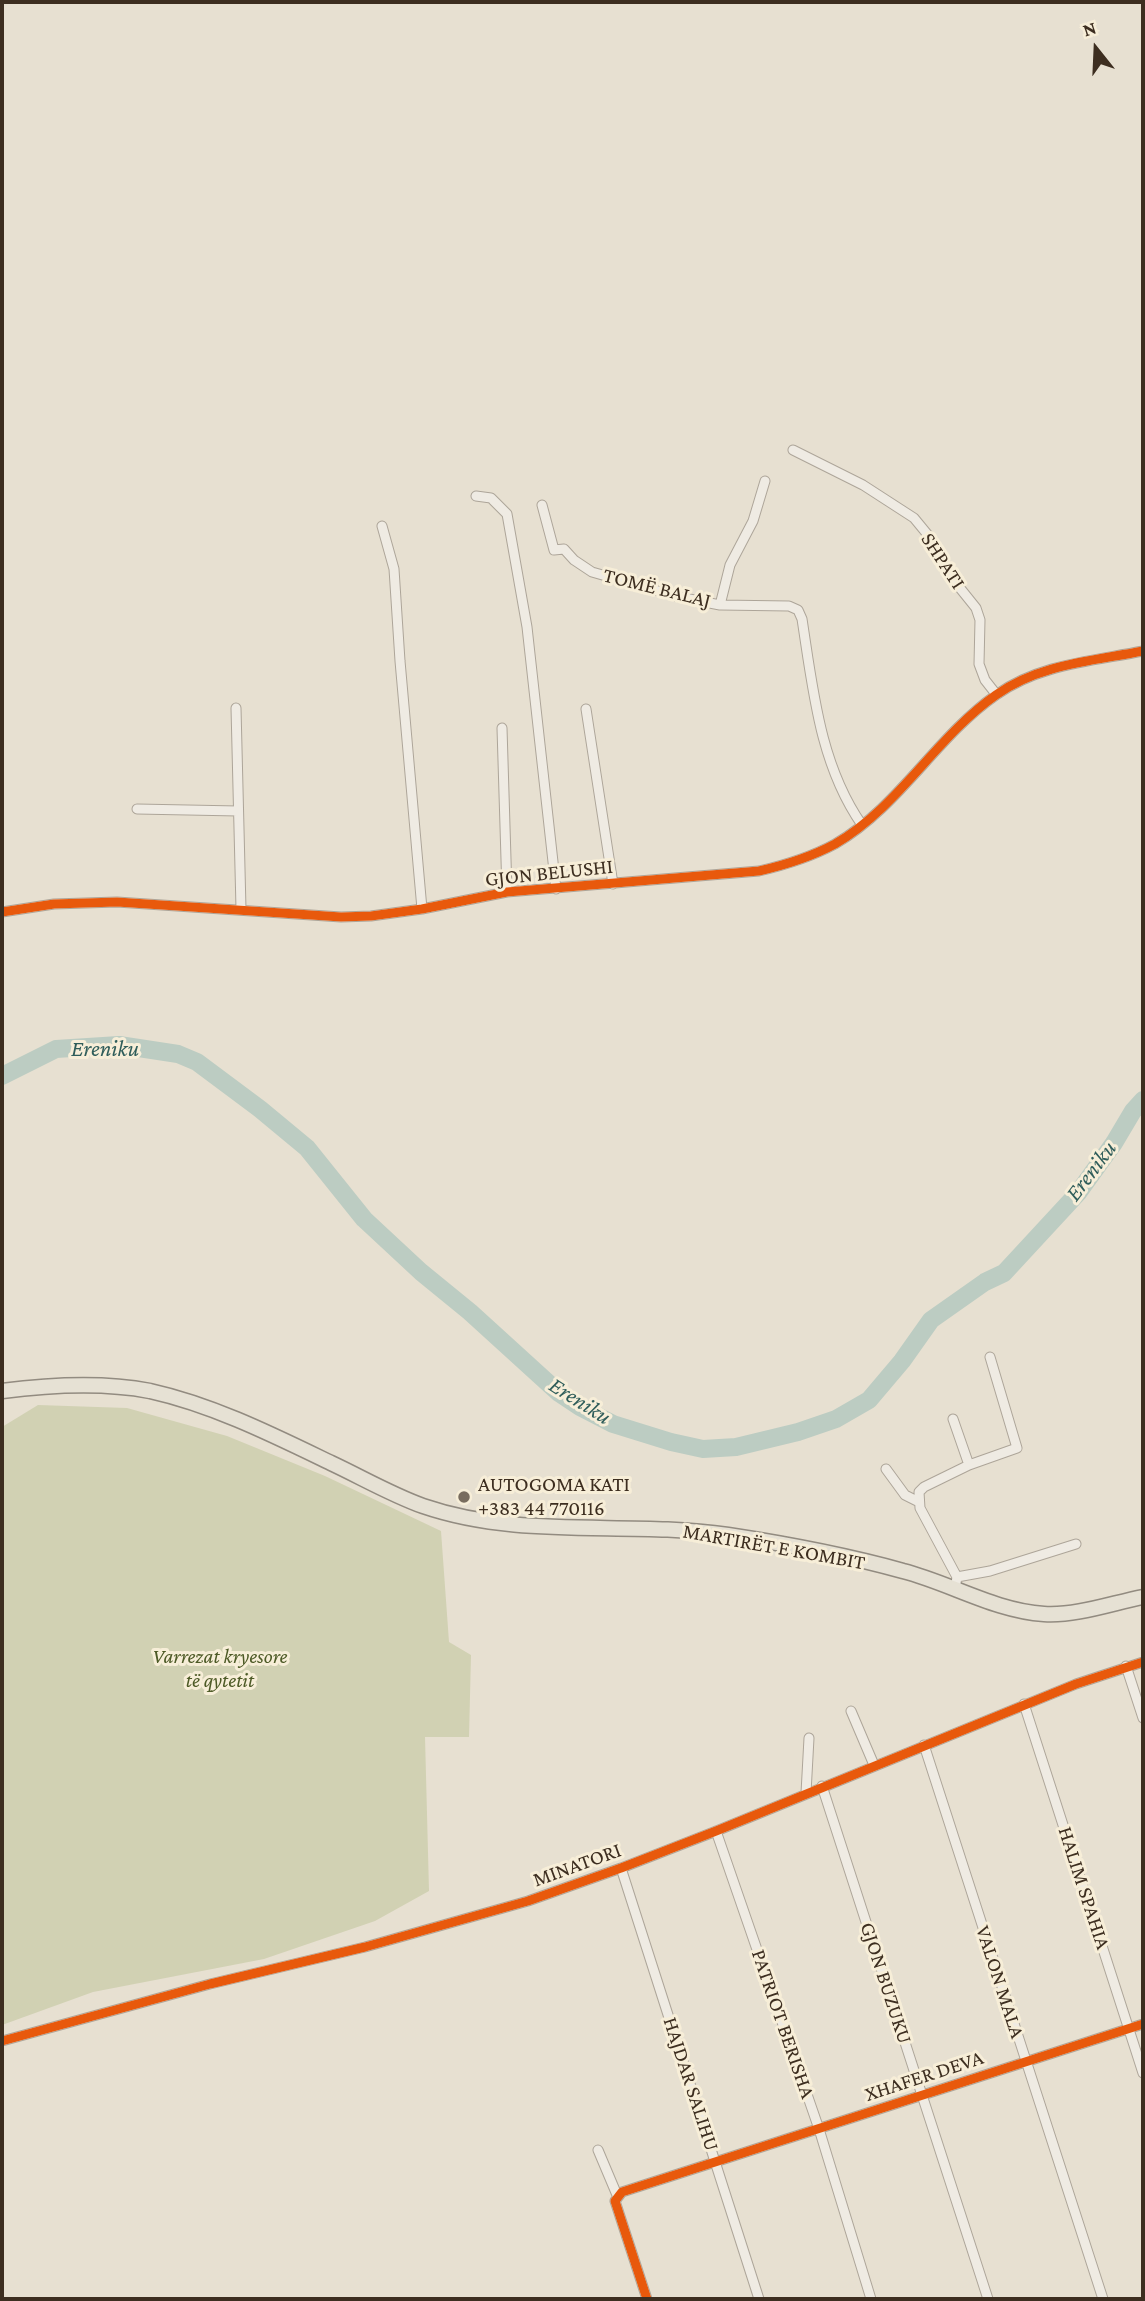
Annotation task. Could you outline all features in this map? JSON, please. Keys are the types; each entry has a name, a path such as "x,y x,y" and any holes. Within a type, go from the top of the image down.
{"main road":[{"name":"MARTIRËT E KOMBIT","path":"2,1391 77,1386 124,1388 173,1397 247,1423 422,1505 488,1523 670,1529 726,1535 808,1549 956,1583 1019,1611 1045,1614 1064,1614 1143,1595"}],"street":[{"name":"SHPATI","path":"793,450 863,485 914,518 928,535 943,567 976,608 980,620 979,664 985,680 996,694"},
{"path":"720,605 730,565 752,521 765,481"},
{"name":"GJON BELUSHI","path":"476,496 491,498 507,514 529,640 556,889"},
{"name":"TOMË BALAJ","path":"542,505 554,550 564,550 592,572 679,597 720,605 789,606 798,610 802,619 815,702 829,761 862,825"},
{"path":"382,526 394,569 422,909"},
{"name":"GJON BELUSHI","path":"2,912 54,904 117,902 341,917 371,916 507,892 759,871 814,854 862,825 944,741 996,694 1029,676 1058,666 1143,651"},
{"path":"236,708 241,909"},
{"path":"586,709 613,884"},
{"path":"502,728 507,892"},
{"path":"137,808 238,811"},
{"path":"990,1357 1017,1448 969,1465 924,1487 919,1492 920,1508 956,1583 1076,1544"},
{"path":"954,1419 969,1465"},
{"path":"886,1469 905,1495 919,1502"},
{"name":"MINATORI","path":"2,2041 209,1984 300,1964 528,1901 716,1831 1024,1704 1143,1662"},
{"path":"1126,1666 1143,1718"},
{"name":"HALIM SPAHIA","path":"1024,1704 1143,2073"},
{"path":"851,1711 874,1765"},
{"path":"806,1793 809,1738"},
{"name":"VALON MALA","path":"924,1745 1103,2299"},
{"name":"GJON BUZUKU","path":"822,1786 988,2299"},
{"name":"PATRIOT BERISHA","path":"716,1831 819,2129 871,2299"},
{"name":"HAJDAR SALIHU","path":"621,1868 759,2299"},
{"name":"XHAFER DEVA","path":"617,2195 1143,2024"},
{"path":"598,2150 617,2195 615,2201 647,2299"}],"green space":[{"name":"Varrezat kryesore të qytetit","path":"38,1405 127,1408 227,1436 325,1476 441,1531 449,1642 471,1655 469,1737 425,1737 429,1891 375,1921 264,1959 93,1992 2,2025 2,1427"}],"waterway":[{"name":"Ereniku","path":"2,1076 56,1049 119,1045 178,1054 197,1062 307,1148 364,1219 559,1393 613,1424 703,1449 736,1447 798,1432 836,1419 869,1400 902,1361 931,1320 985,1282 1004,1273 1078,1193 1143,1100"}],"cycle path":[{"path":"2,912 54,904 117,902 341,917 371,916 507,892 759,871 817,853 858,829 898,792 974,712 1013,685 1030,676 1067,665 1143,651"},
{"path":"2,2041 210,1984 365,1947 528,1901 716,1831 1076,1684 1143,1662"},
{"path":"647,2299 615,2201 622,2192 1143,2024"}],"place":[{"name":"AUTOGOMA KATI +383 44 770116","path":"464,1497"}]}
